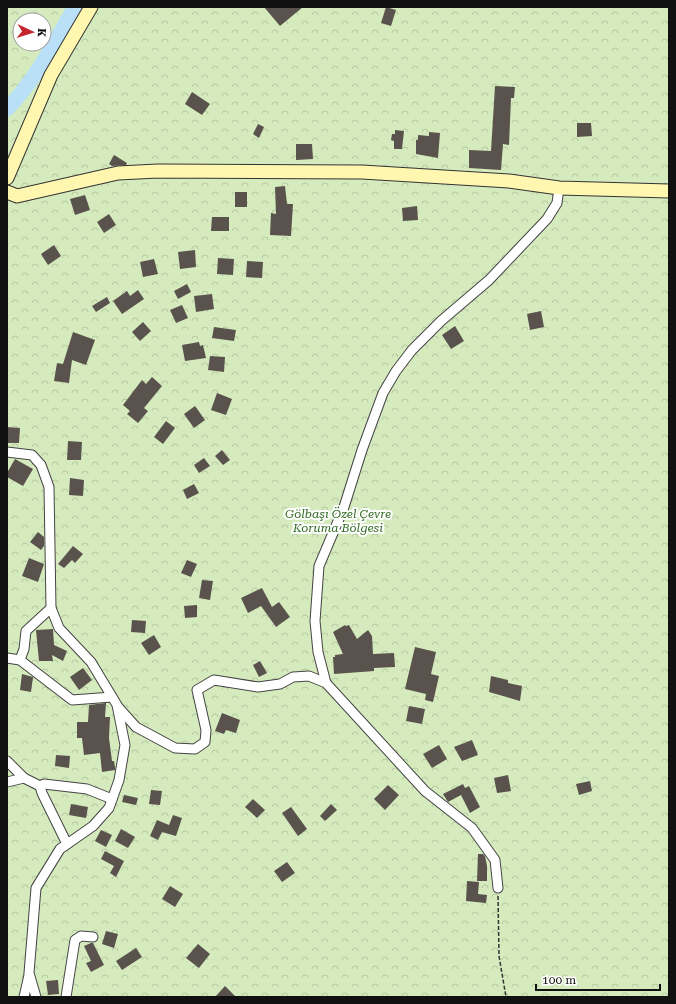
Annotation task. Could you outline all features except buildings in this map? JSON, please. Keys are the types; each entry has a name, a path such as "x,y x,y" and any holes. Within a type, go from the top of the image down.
{"street":[{"path":"7,178 51,75 91,7"},
{"path":"7,192 16,196 118,174 158,170 369,172 509,181 559,188 669,191"},
{"path":"326,683 318,652 315,621 319,566 344,507 362,450 383,394 396,371 412,350 441,320 489,280 547,219 557,203 559,188"},
{"path":"7,452 32,455 41,465 49,487 51,608 59,628 91,662 117,705 136,728 175,748 194,749 206,742 206,730 197,690 214,680 258,687 280,684 293,677 309,676 326,683 425,790 472,828 495,860 498,888"},
{"path":"20,660 24,650 26,631 51,608"},
{"path":"7,658 20,660 72,700 112,697"},
{"path":"24,997 29,974 36,888 60,849 93,826 109,808 119,780 125,745 117,705"},
{"path":"7,761 24,778 40,786 44,784 87,789 112,799"},
{"path":"7,782 24,778"},
{"path":"40,786 67,844"},
{"path":"66,997 75,940 81,936 93,937"},
{"path":"29,974 36,997"}],"path":[{"path":"498,888 499,956 506,997"}],"green space":[{"name":"Gölbaşı Özel Çevre Koruma Bölgesi","path":"7,7 669,7 669,997 7,997"}],"waterway":[{"path":"7,109 36,73 75,7"}]}
